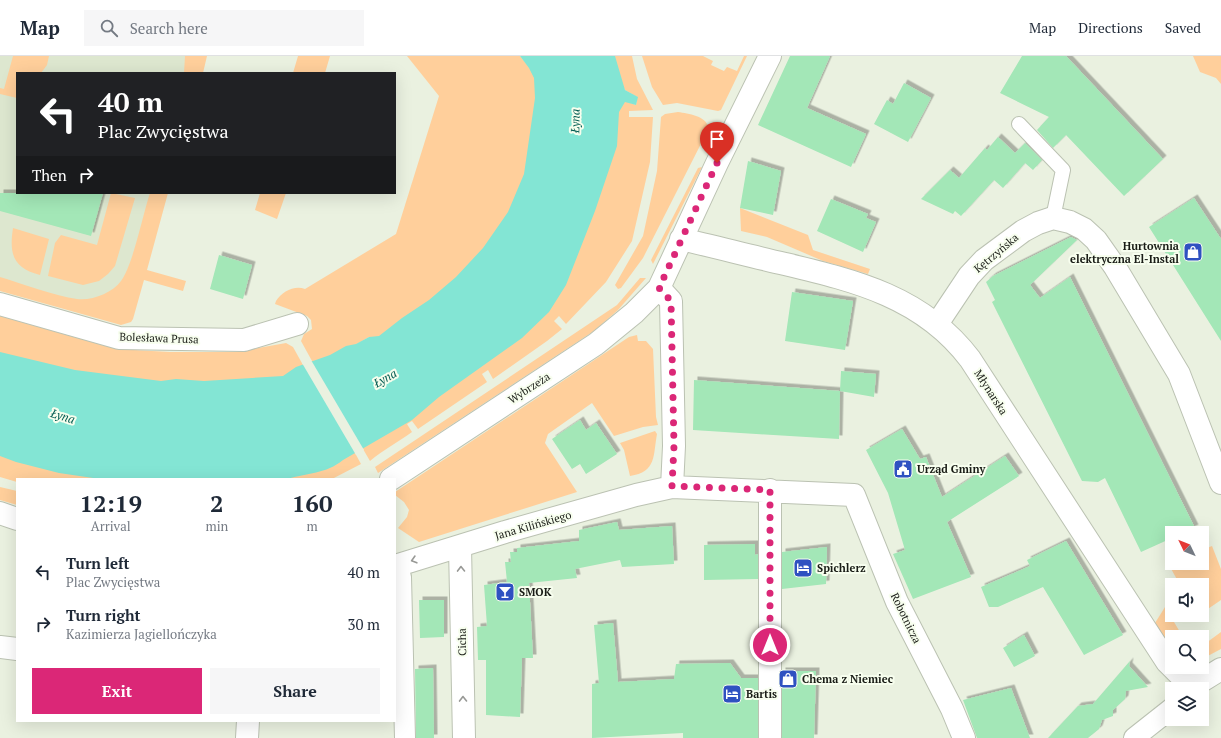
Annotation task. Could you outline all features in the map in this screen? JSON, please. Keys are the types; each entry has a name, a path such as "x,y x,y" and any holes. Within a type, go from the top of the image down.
{"street":[{"path":"672,486 674,446 671,301 659,288 681,239 770,56"},
{"path":"1053,218 1070,222 1084,229 1096,240 1115,267 1179,374 1221,483"},
{"name":"Kętrzyńska","path":"937,324 970,276 984,260 1023,231 1038,223 1053,218"},
{"name":"Młynarska","path":"681,239 853,281 882,292 937,324 958,344 970,360 1167,662 1186,682"},
{"name":"Wybrzeża","path":"393,478 596,344 628,318 659,288"},
{"name":"Bolesława Prusa","path":"0,304 119,338 244,340 297,324"},
{"name":"Jana Kilińskiego","path":"398,572 460,547 636,495 672,486 854,495"},
{"path":"770,490 770,738"},
{"name":"Robotnicza","path":"854,495 897,602 952,709 964,738"},
{"path":"0,513 16,519"},
{"name":"Cicha","path":"460,547 464,738"},
{"path":"398,572 405,738"},
{"path":"0,647 16,650"},
{"path":"1201,682 1221,669"},
{"path":"1134,738 1165,714"},
{"path":"247,738 248,722"}],"lane":[{"path":"1019,124 1064,170 1053,218"}],"shaded area":[{"path":"0,56 198,56 193,72 16,72 16,194 158,194 120,320 0,286"},
{"path":"13,56 49,56 47,65 42,72 16,72 16,98 0,94 0,88 4,89"},
{"path":"185,56 207,56 203,72 184,72"},
{"path":"298,56 330,56 325,72 293,72"},
{"path":"407,56 520,56 529,67 545,61 531,211 405,337 369,337 357,344 357,356 294,397 0,364 0,316 116,349 170,352 236,352 286,343 293,347 303,365 312,361 301,341 304,334 312,329 311,320 307,316 275,304 285,292 297,288 305,289 396,234 439,96"},
{"path":"605,56 632,56 637,79 653,110 629,111 629,117 653,117 650,162 632,241 606,282 566,324 559,316 554,321 562,329 547,341 493,379 488,370 482,374 487,382 418,429 412,421 407,424 412,432 370,461 363,449 355,453 361,464 334,478 16,478 16,482 0,477 0,428 264,464 596,143 625,101 636,105 637,97 625,90"},
{"path":"642,56 703,56 713,61 711,65 724,71 727,67 737,71 744,56 747,56 721,110 718,111 677,103 663,105 652,87"},
{"path":"1193,56 1221,56 1221,84 1216,78 1200,72"},
{"path":"678,112 692,115 704,120 709,128 643,258 621,288 618,289 615,285 643,236 657,171 661,117 665,114"},
{"path":"702,167 653,264 651,260 698,168"},
{"path":"111,194 135,198 115,266 108,274 99,281 83,285 48,276 55,243 61,235 97,245"},
{"path":"150,194 168,194 147,270 186,281 183,291 144,280 131,322 121,325 0,291 0,277 49,293 77,299 89,299 101,295 112,289 121,281 130,263"},
{"path":"260,194 286,194 277,219 255,210"},
{"path":"740,208 808,235 813,250 870,269 868,274 823,261 767,237 741,231"},
{"path":"13,228 49,239 40,275 24,268 15,259 12,245"},
{"path":"640,278 646,278 618,310 594,331 378,473 375,467 617,305"},
{"path":"637,335 638,341 646,341 653,349 656,417 658,425 643,427 614,436 592,403 548,434 545,443 577,492 419,542 398,528 407,517 409,510 404,502 396,496 396,491 629,337"},
{"path":"655,431 657,434 652,461 645,471 630,476 624,450 620,443"},
{"path":"0,487 16,491 16,505 0,500"},
{"path":"1212,546 1221,569 1221,600 1209,608 1209,578 1176,578 1172,570 1209,570 1209,547"},
{"path":"1165,607 1165,622 1174,622 1179,630 1165,630 1165,638 1155,623"},
{"path":"1221,632 1221,649 1209,655 1209,641"}],"water":[{"name":"Łyna","path":"520,56 615,56 625,90 638,97 636,105 625,102 619,112 617,146 595,211 566,285 549,312 522,338 439,397 412,420 343,460 337,465 323,471 291,478 93,478 59,473 16,462 0,456 0,352 75,370 161,381 176,379 204,381 283,376 296,367 330,355 346,346 356,344 369,337 379,336 429,300 456,277 483,248 508,212 524,174 535,98 534,78"}],"pier":[{"path":"311,360 364,450 356,455 302,363"}],"building":[{"path":"790,56 830,56 807,108 866,134 851,167 758,125"},
{"path":"1022,56 1066,56 1163,159 1124,196 1066,135 1053,148 1037,130 1049,117 1000,93"},
{"path":"904,83 931,98 908,142 874,124 887,100 893,104"},
{"path":"998,137 1015,153 1025,143 1042,160 1033,170 1025,163 1003,188 994,180 961,216 955,211 953,214 921,199 950,170 959,178 985,148 987,150"},
{"path":"748,161 781,171 773,215 740,208"},
{"path":"0,193 103,194 91,236 0,211"},
{"path":"1194,198 1221,239 1221,341 1149,227"},
{"path":"831,199 868,214 866,218 876,222 863,252 817,231"},
{"path":"1071,237 1077,240 1030,285 1040,298 1070,277 1194,526 1165,526 1165,541 1141,552 1105,478 1098,482 1082,481 992,302 995,300 986,282 993,276"},
{"path":"219,255 252,265 243,299 210,289"},
{"path":"792,292 853,301 845,350 785,341"},
{"path":"841,371 876,374 874,397 840,391"},
{"path":"694,380 840,391 839,439 693,430"},
{"path":"580,420 586,430 596,423 617,454 586,474 580,464 572,469 552,439"},
{"path":"902,429 920,459 926,457 942,497 1005,456 1019,476 947,522 971,577 913,599 893,554 905,550 888,493 866,450"},
{"path":"617,522 619,530 672,526 674,564 622,567 620,560 575,569 577,578 529,583 533,658 522,658 520,717 486,715 486,660 478,660 477,627 487,626 484,585 507,582 505,562 511,562 510,552 517,552 517,548 579,541 579,530"},
{"path":"1066,541 1123,635 1084,655 1043,587 998,607 989,607 981,587 1030,566 1027,560"},
{"path":"755,544 755,555 758,554 758,579 704,580 704,545"},
{"name":"Spichlerz","path":"827,547 826,584 782,589 782,552"},
{"path":"419,600 444,600 444,637 420,638"},
{"path":"613,623 618,682 674,679 676,664 730,663 741,678 758,678 758,738 683,738 683,733 592,738 592,684 599,683 594,625"},
{"path":"1024,635 1035,656 1014,667 1003,648"},
{"path":"1130,661 1129,666 1148,687 1126,691 1125,699 1113,710 1113,716 1102,720 1099,729 1088,738 1048,738 1078,706 1093,704"},
{"path":"433,668 434,738 416,738 415,669"},
{"path":"782,671 816,671 814,738 782,738"},
{"path":"1011,688 1030,738 977,738 963,700"}],"place":[{"name":"Hurtownia elektryczna El-Instal","path":"1193,252"},
{"name":"Urząd Gminy","path":"903,469"},
{"name":"Spichlerz","path":"803,568"},
{"name":"SMOK","path":"505,592"},
{"name":"Chema z Niemiec","path":"788,679"},
{"name":"Bartis","path":"732,694"}],"route":[{"path":"717,163 659,288 671,301 674,446 672,486 770,490 770,645"}]}
